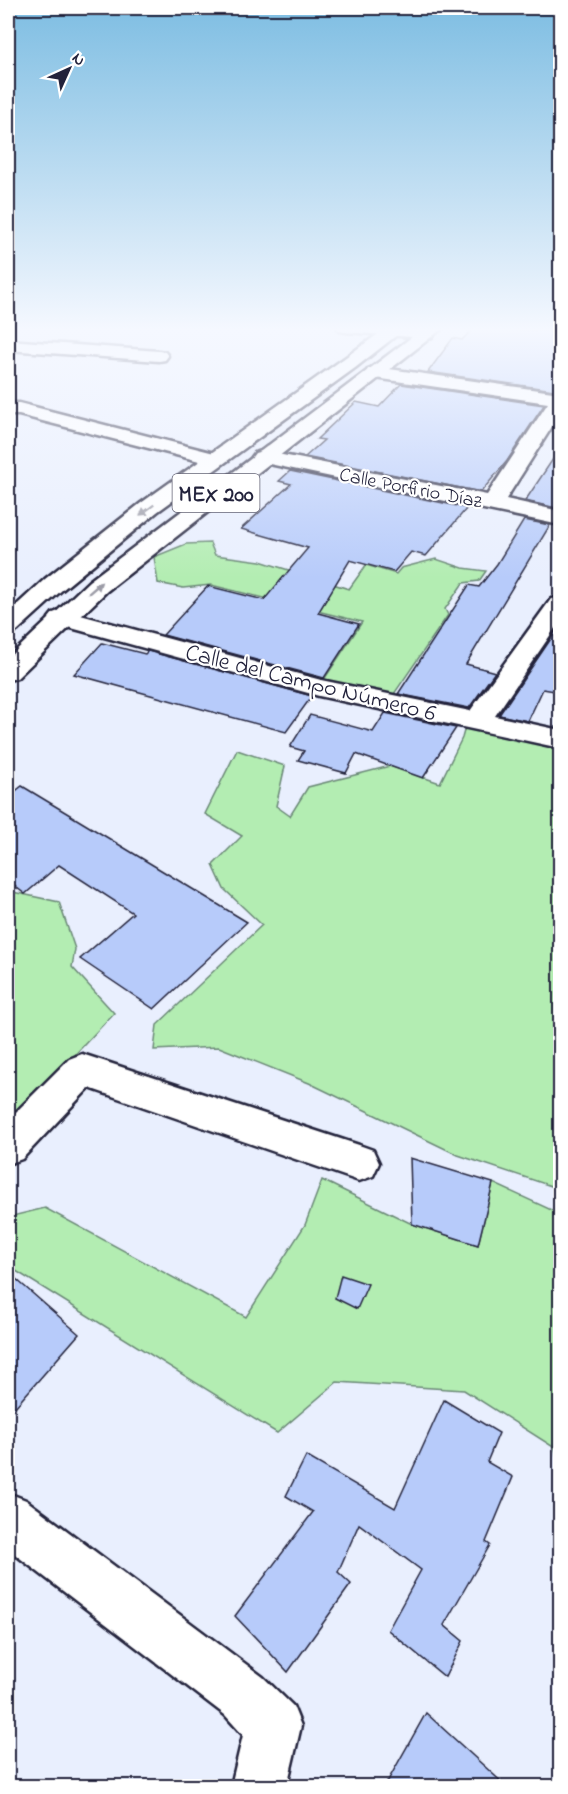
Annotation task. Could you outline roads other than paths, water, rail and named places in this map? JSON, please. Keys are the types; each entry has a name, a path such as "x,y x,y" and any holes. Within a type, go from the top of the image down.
{"street":[{"path":"26,411 214,459"},
{"name":"MEX 200","path":"8,626 40,595 101,545 281,411"},
{"name":"MEX 200","path":"8,672 98,586 324,411"},
{"path":"493,503 552,411"},
{"name":"Calle Porfirio Díaz","path":"262,457 561,518"},
{"path":"477,721 561,604"},
{"name":"Calle del Campo Número 6","path":"62,618 319,688 561,739"},
{"path":"8,1146 82,1070 358,1163"},
{"path":"8,1518 244,1696 273,1726 259,1786"}]}
